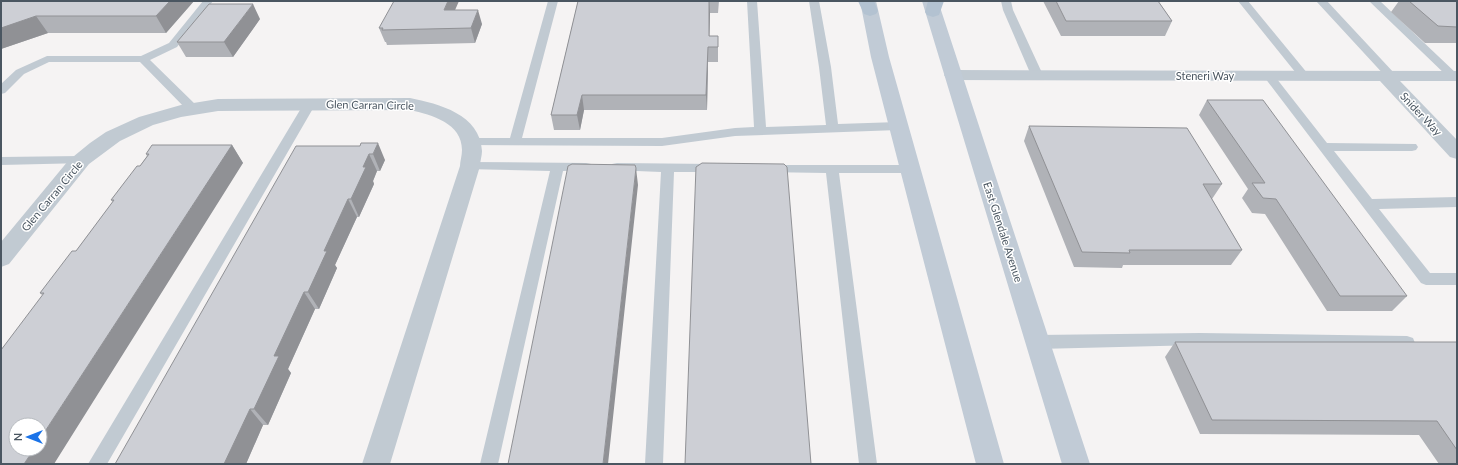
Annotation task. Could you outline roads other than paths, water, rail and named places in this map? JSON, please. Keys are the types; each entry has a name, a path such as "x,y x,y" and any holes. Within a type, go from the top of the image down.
{"main road":[{"path":"868,4 898,126 990,464"},
{"name":"East Glendale Avenue","path":"933,5 953,75 1076,464"}],"street":[{"name":"Steneri Way","path":"953,75 1455,76"},
{"name":"Snider Way","path":"1388,76 1457,152"},
{"name":"Glen Carran Circle","path":"1,258 81,160 105,141 135,125 162,115 192,108 218,105 410,104 433,108 454,118 467,133 472,150 470,166 376,464"}],"lane":[{"path":"1,90 20,72 47,60 143,59 173,45 208,1"},
{"path":"515,141 553,1"},
{"path":"752,1 760,131"},
{"path":"814,1 825,67 832,128"},
{"path":"1006,1 1008,10 1037,75"},
{"path":"1243,1 1304,76"},
{"path":"1321,1 1388,76"},
{"path":"1374,1 1455,76"},
{"path":"143,59 192,108"},
{"path":"1269,76 1426,279 1457,279"},
{"path":"97,464 309,105"},
{"path":"470,142 662,142 735,132 898,126"},
{"path":"1324,147 1412,147"},
{"path":"1,161 81,160"},
{"path":"470,166 723,168"},
{"path":"489,464 557,167"},
{"path":"654,464 668,168"},
{"path":"754,168 910,169"},
{"path":"832,169 868,464"},
{"path":"1368,204 1457,202"},
{"path":"1038,342 1200,339 1418,343"}]}
